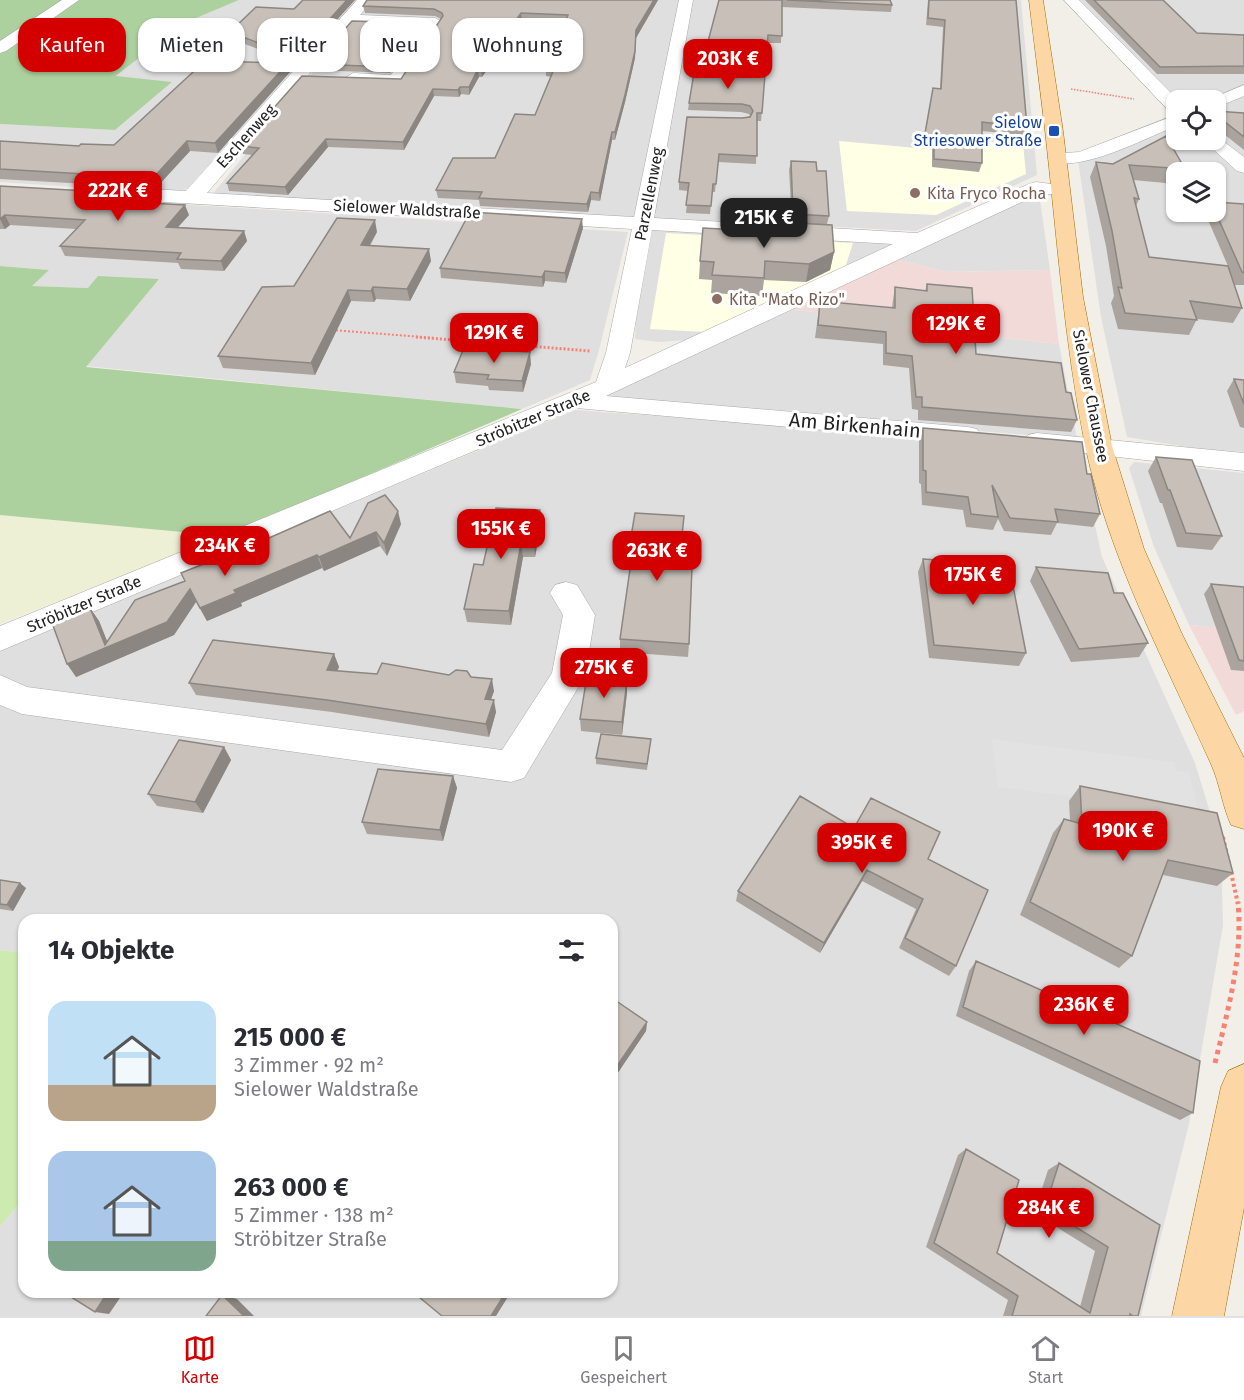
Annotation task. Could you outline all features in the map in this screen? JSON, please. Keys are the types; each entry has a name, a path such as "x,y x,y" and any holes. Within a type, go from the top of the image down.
{"main road":[{"name":"Sielower Chaussee","path":"1051,6 1049,86 1060,190 1072,297 1099,446 1129,549 1167,634 1238,768 1233,822"},
{"path":"1198,1316 1229,1077"}],"street":[{"path":"0,48 72,0"},
{"name":"Eschenweg","path":"348,19 365,0"},
{"name":"Parzellenweg","path":"608,386 618,353 686,0"},
{"path":"1051,6 1083,12 1166,98"},
{"path":"300,76 396,80 435,22 348,19"},
{"name":"Eschenweg","path":"192,197 303,72"},
{"path":"1226,98 1244,90"},
{"path":"664,117 686,117"},
{"path":"1057,158 1070,159 1084,156 1166,124"},
{"path":"1224,150 1244,167"},
{"name":"Ströbitzer Straße","path":"0,639 574,401 921,239 1036,188 1060,190"},
{"name":"Sielower Waldstraße","path":"72,191 921,239"},
{"name":"Am Birkenhain","path":"574,401 1099,446 1244,462"},
{"path":"0,689 22,700 511,767 568,676 579,615 566,593"}],"path":[{"path":"1049,86 1135,100"},
{"path":"327,330 618,353"},
{"path":"1229,1077 1239,922 1230,862 1233,822"}],"shaded area":[{"path":"239,0 361,0 345,18 257,18 257,72 299,72 199,187 165,193 0,182 0,124 115,130 171,83 115,77 121,72 126,72 126,68 138,59 138,72 245,72 245,18 196,18"},
{"path":"372,0 1021,0 1037,175 916,231 211,196 313,72 348,72 348,29"},
{"path":"1078,0 1244,0 1244,87 1226,95 1226,90 1166,90"},
{"path":"1244,96 1244,452 1193,448 1127,437 1101,317 1077,153 1166,117 1166,150 1226,150 1226,104"},
{"name":"Kita Fryco Rocha","path":"839,141 983,154 982,141 1023,144 1026,174 936,215 847,211"},
{"path":"0,193 628,232 590,380 522,409 85,366 88,288 31,286 49,270 0,266"},
{"path":"1039,193 1050,270 946,272 877,254 686,340 659,342 635,339 636,319 651,228 909,242"},
{"name":"Kita \"Mato Rizo\"","path":"666,233 853,243 845,268 704,332 650,329"},
{"path":"896,259 946,272 1050,270 1059,344 899,327 889,318 791,310"},
{"path":"791,310 889,318 899,327 1059,344 1077,439 588,399"},
{"path":"575,410 911,434 1084,475 1102,557 1195,763 1221,848 1223,925 1189,1124 1141,1316 0,1316 0,1226 18,1206 18,1298 618,1298 618,914 18,914 18,952 0,950 0,650"},
{"path":"1134,462 1244,473 1244,630 1189,625 1154,547 1129,468"},
{"path":"0,515 225,536 0,624"},
{"path":"1189,625 1244,630 1244,711 1236,715"},
{"path":"992,739 1174,762 1177,771 1189,773 1199,813 998,787"}],"green space":[{"path":"0,0 239,0 196,18 138,18 138,59 126,68 126,18 18,18 18,72 121,72 116,76 172,82 115,130 0,124"},
{"path":"0,266 49,270 32,286 88,288 98,276 159,279 86,367 522,409 225,536 0,515"},
{"path":"0,950 18,952 18,1206 0,1226"}],"building":[{"path":"303,0 347,0 331,18 257,18 257,42 245,38 245,18 256,7 294,9"},
{"path":"367,0 654,0 636,30 635,51 615,132 612,132 599,193 591,192 587,204 479,198 482,192 436,190 453,158 495,158 515,114 535,115 553,72 583,72 583,18 521,13 517,18 452,18 452,72 476,72 469,87 460,87 458,90 433,89 403,142 326,139 285,187 227,183 259,148 240,146 302,76 401,79 406,72 440,72 442,13 434,9 363,6"},
{"path":"719,0 782,0 782,36 768,35 762,113 757,113 757,156 719,154 711,206 686,205 689,183 679,182 687,117 742,118 750,117 753,111 750,106 742,104 689,103 698,49 706,49"},
{"path":"787,0 890,0 892,5"},
{"path":"929,0 1016,0 1027,127 982,122 982,163 934,159 934,140 924,139 933,88 941,89 945,20 928,18"},
{"path":"1094,0 1163,0 1197,33 1244,35 1244,66 1160,67"},
{"path":"352,21 360,21 360,66 348,65 348,26"},
{"path":"245,62 257,62 257,72 280,72 215,143 187,141 153,178 0,169 0,141 79,146 81,144 114,145 193,72 245,72"},
{"path":"1226,112 1244,113 1244,137 1226,123"},
{"path":"1166,136 1166,150 1174,150 1181,162 1166,162 1166,168 1129,165 1139,199 1134,198 1149,257 1228,266 1242,308 1190,301 1197,320 1125,313 1118,287 1122,288 1112,231 1096,162 1113,164"},
{"path":"791,161 816,162 817,171 826,171 829,216 793,214"},
{"path":"0,186 139,194 131,202 185,205 166,227 244,231 221,261 177,259 181,253 60,246 85,220 5,215 0,219"},
{"path":"1226,203 1244,204 1244,273 1220,222 1226,222"},
{"path":"470,212 582,219 565,273 545,271 542,277 440,268"},
{"path":"337,218 375,220 361,245 429,249 407,289 373,287 371,291 348,290 311,363 218,356 262,287 294,286"},
{"path":"795,223 832,225 834,252 809,264 765,261 764,278 712,275 714,262 700,261 703,228 796,233"},
{"path":"927,284 972,288 976,354 1061,363 1066,392 1071,393 1077,420 922,407 922,397 916,397 912,356 886,353 886,332 818,325 820,301 895,308 895,287 927,291"},
{"path":"464,348 530,352 522,381 487,379 489,375 454,372"},
{"path":"1234,379 1244,380 1244,404"},
{"path":"923,428 1082,442 1087,474 1091,474 1100,514 1055,509 1058,522 1010,518 992,485 998,517 971,514 968,497 926,492 926,471 923,470"},
{"path":"1156,457 1192,460 1222,536 1186,533"},
{"path":"385,495 398,511 384,543 376,532 234,590 236,593 200,608 190,589 167,622 67,664 52,623 90,608 105,645 135,600 185,581 181,573 216,559 217,561 330,511 350,538 368,503"},
{"path":"496,508 540,510 534,544 521,543 509,611 464,609 474,564 483,565"},
{"path":"635,513 684,516 679,566 692,567 689,644 620,639 632,555 628,554"},
{"path":"923,559 1009,565 1026,653 934,645"},
{"path":"1036,567 1108,573 1114,593 1123,593 1148,643 1079,649"},
{"path":"1211,584 1244,587 1244,661 1239,660"},
{"path":"213,640 334,654 327,670 377,674 382,663 449,675 456,670 467,671 471,677 492,679 485,699 494,700 486,724 327,700 189,683"},
{"path":"587,676 627,680 622,722 580,719"},
{"path":"601,734 651,739 647,764 596,758"},
{"path":"179,740 224,747 195,802 148,794"},
{"path":"378,769 453,776 440,830 362,822"},
{"path":"1080,786 1217,813 1233,873 1168,860 1132,956 1030,902 1064,819 1082,824"},
{"path":"800,796 854,828 871,798 940,832 928,859 988,890 956,966 905,938 923,899 867,870 824,943 738,891"},
{"path":"0,880 20,883 7,905 0,904"},
{"path":"976,961 1200,1061 1193,1113 963,1007"},
{"path":"618,1002 647,1022 618,1065"},
{"path":"966,1149 1019,1180 997,1253 1090,1313 1108,1247 1045,1208 1059,1163 1160,1225 1138,1316 1130,1314 1130,1316 1012,1316 1018,1296 934,1243"},
{"path":"73,1298 104,1298 95,1312"},
{"path":"220,1298 225,1298 244,1316 206,1316"},
{"path":"420,1298 502,1298 491,1316 442,1316"}],"place":[{"name":"Sielow Striesower Straße","path":"1054,131"},
{"name":"Kita Fryco Rocha","path":"915,193"},
{"name":"Kita \"Mato Rizo\"","path":"717,299"}]}
